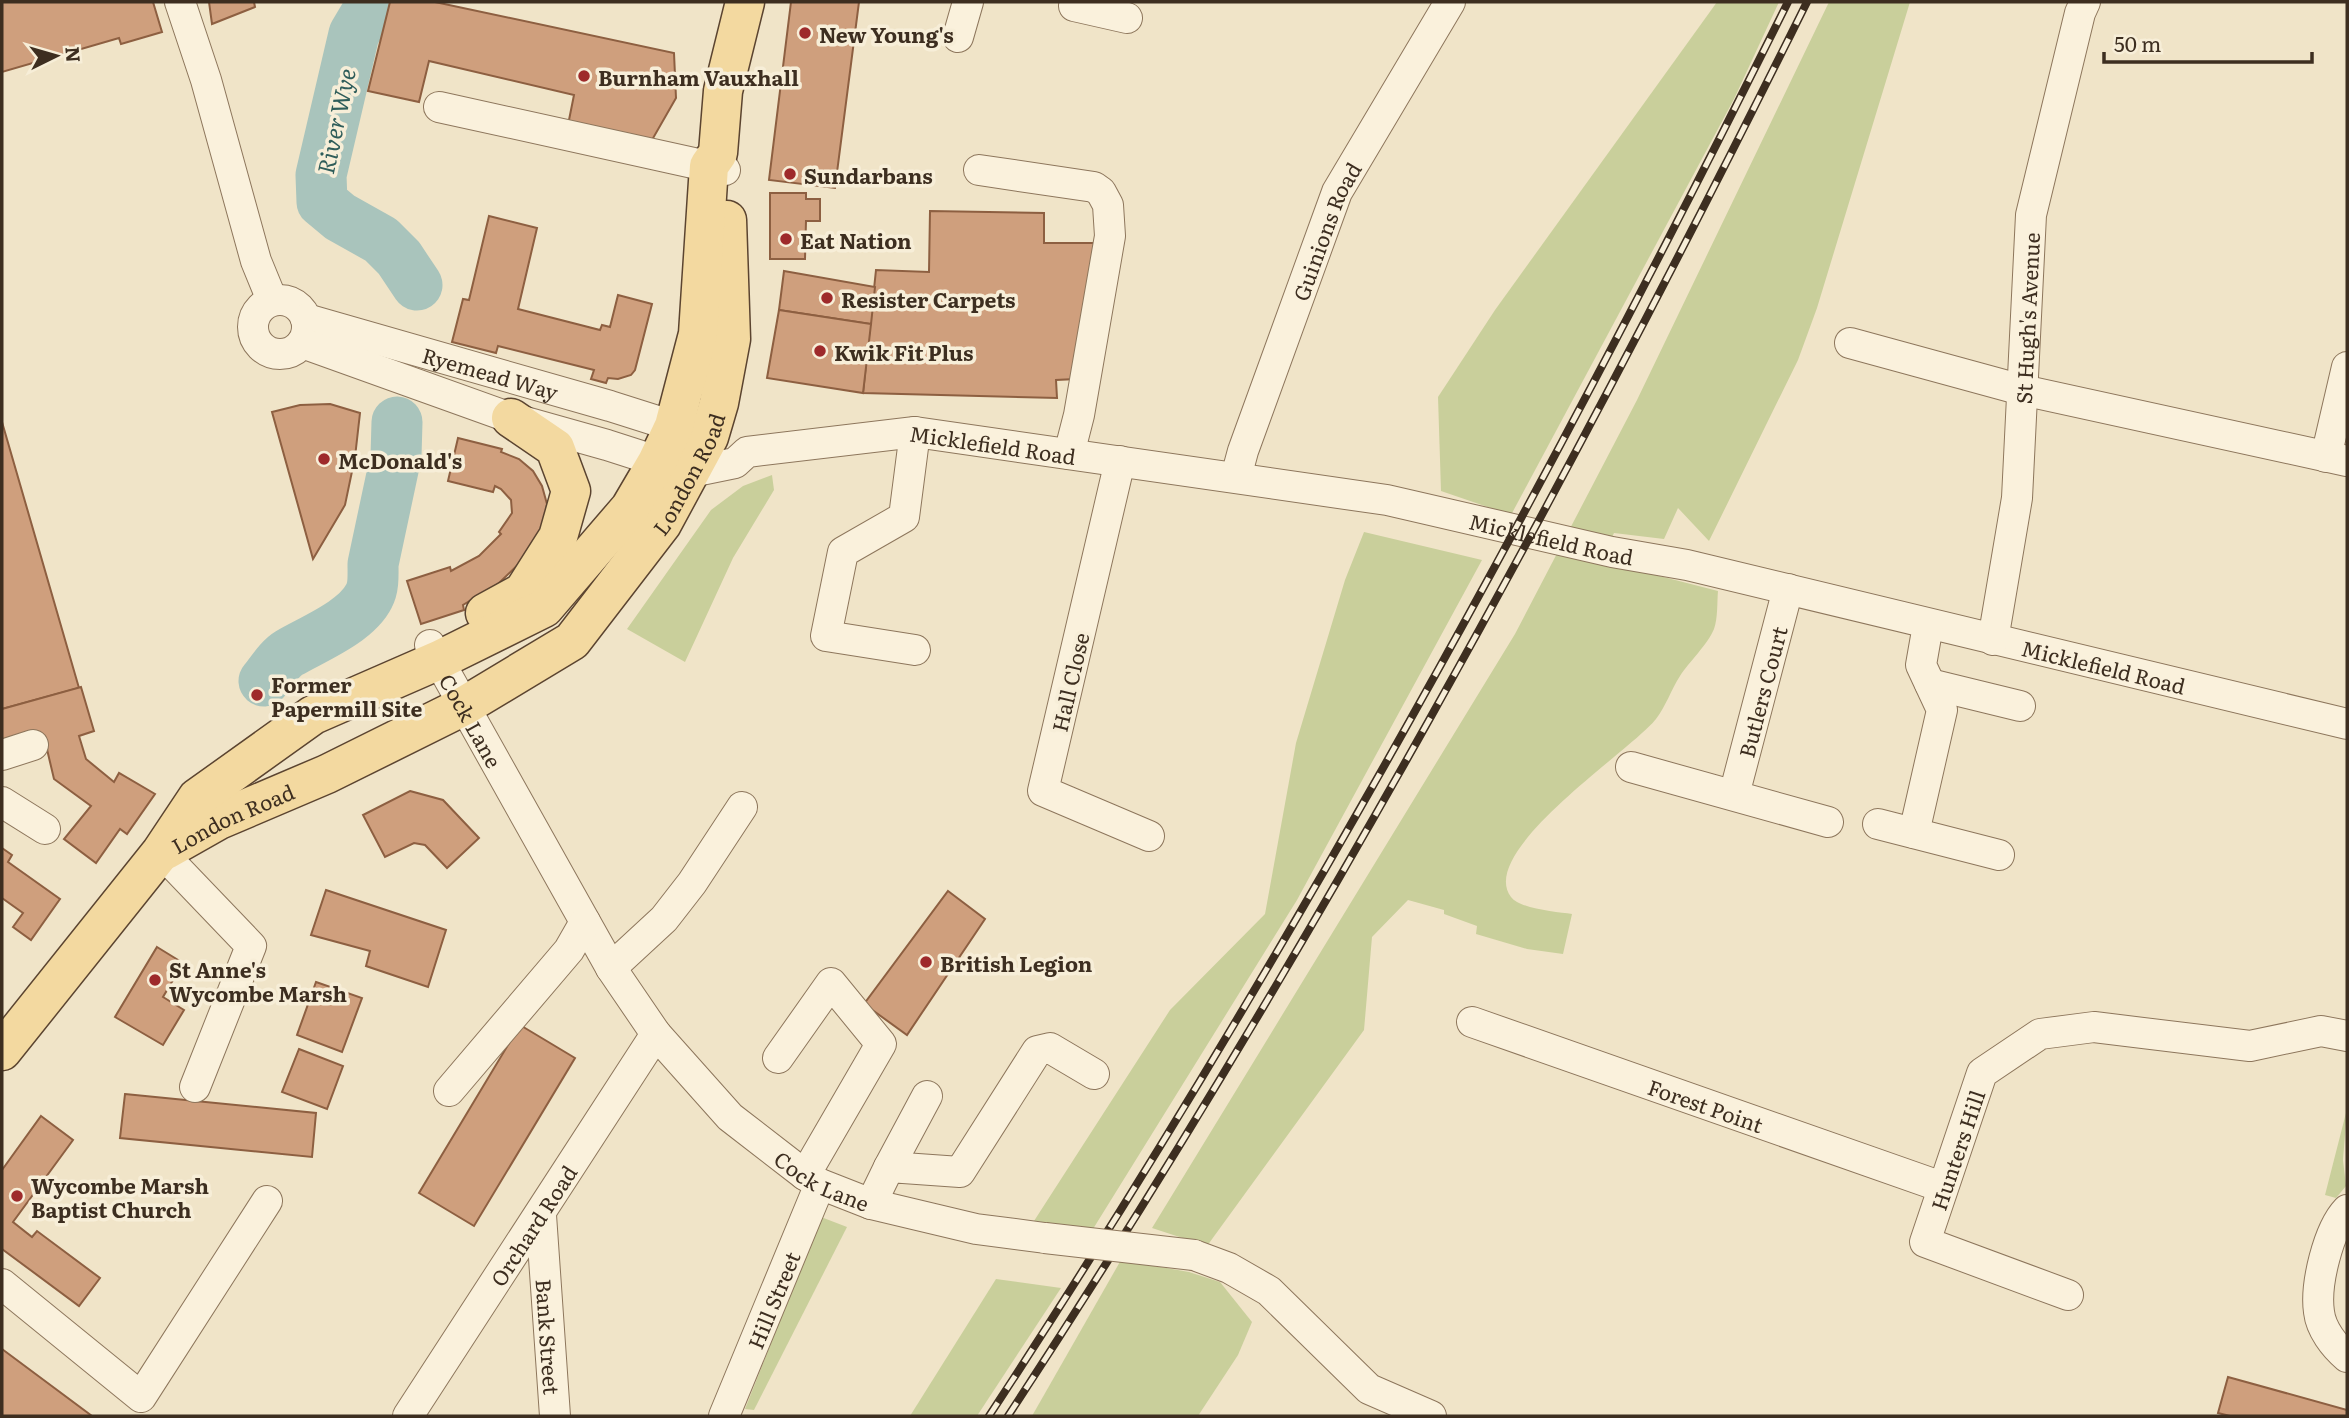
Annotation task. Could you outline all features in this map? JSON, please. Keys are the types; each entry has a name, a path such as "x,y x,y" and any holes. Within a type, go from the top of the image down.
{"main road":[{"name":"London Road","path":"161,852 219,820 327,774 572,641 662,524 674,467 691,432 698,334 723,91 745,2"},
{"path":"434,652 523,592 558,537 571,491 555,448 511,418"},
{"name":"London Road","path":"161,852 197,798 313,715 347,700 434,652 544,608 630,508 674,467"},
{"path":"197,798 396,704 461,700"},
{"path":"2,1051 161,852"}],"street":[{"path":"180,2 206,80 256,261 272,300 258,310 254,317 253,334 263,348 279,354 288,353 304,331"},
{"path":"958,37 968,2"},
{"path":"1075,2 1074,6 1127,19"},
{"name":"Guinions Road","path":"1236,477 1337,192 1450,2"},
{"name":"St Hugh's Avenue","path":"1993,640 2017,498 2031,215 2080,13 2085,2"},
{"path":"439,107 717,163"},
{"path":"979,170 1094,187 1101,192 1108,205 1110,236 1079,415 1069,454"},
{"name":"Ryemead Way","path":"272,300 289,300 297,305 304,331"},
{"name":"Ryemead Way","path":"304,331 610,406 691,432"},
{"name":"Ryemead Way","path":"304,331 511,418 674,467"},
{"path":"1850,343 2022,390 2337,459 2347,367"},
{"path":"691,432 735,441 747,452"},
{"path":"915,432 904,517 843,552 826,636 915,650"},
{"name":"Micklefield Road","path":"674,467 735,463 747,452 915,432 1387,500 1598,549 1687,565 2347,724"},
{"name":"Hall Close","path":"1120,461 1043,790 1149,836"},
{"name":"Butlers Court","path":"1734,795 1788,589"},
{"path":"1914,833 1942,710 1921,665 1928,625"},
{"name":"Cock Lane","path":"434,652 611,968 656,1034 730,1117 813,1179 871,1204 976,1229 1194,1255 1229,1268 1269,1291 1369,1389 1431,1416"},
{"path":"1930,684 2020,706"},
{"path":"2,755 33,745"},
{"path":"1631,767 1828,822"},
{"path":"2,802 45,829"},
{"path":"611,968 664,919 692,883 742,807"},
{"path":"1878,824 1999,855"},
{"path":"161,852 251,946 195,1087"},
{"path":"449,1091 569,950 585,922"},
{"name":"Hill Street","path":"724,1416 813,1179 881,1044 831,983 778,1058"},
{"name":"Forest Point","path":"1472,1023 1942,1187"},
{"name":"Hunters Hill","path":"2068,1295 1925,1242 1982,1073 2040,1034 2094,1027 2250,1046 2321,1031 2347,1036"},
{"name":"Orchard Road","path":"408,1416 541,1215 656,1034"},
{"path":"889,1167 960,1172 1037,1051 1050,1048 1094,1074"},
{"path":"871,1204 927,1096"},
{"path":"2,1284 141,1396 267,1201"},
{"path":"2347,1210 2340,1217 2329,1244 2319,1291 2319,1312 2328,1335 2347,1357"},
{"name":"Bank Street","path":"541,1215 555,1416"}],"green space":[{"path":"1717,2 1779,2 1734,99 1511,515 1441,491 1438,397 1495,310"},
{"path":"1829,2 1910,2 1817,308 1798,360 1709,541 1678,508 1664,539 1614,533 1601,561 1718,591 1717,615 1711,635 1680,676 1656,719 1561,802 1516,854 1506,877 1511,897 1530,907 1572,914 1563,954 1527,949 1476,934 1477,926 1444,914 1444,910 1408,900 1372,937 1364,1030 1207,1246 1152,1228 1515,634 1637,400"},
{"path":"772,475 774,490 733,558 685,662 627,629 711,510 743,486"},
{"path":"1364,532 1482,560 1297,900 1093,1229 1034,1221 1170,1010 1265,914 1296,743 1345,580"},
{"path":"2347,1109 2343,1160 2346,1186 2336,1198 2325,1195"},
{"path":"821,1217 847,1227 754,1410 745,1409"},
{"path":"1121,1260 1189,1272 1220,1282 1252,1322 1238,1355 1198,1416 1032,1416"},
{"path":"996,1279 1061,1288 977,1416 910,1416"}],"building":[{"path":"2,2 153,2 162,32 121,44 119,38 2,72"},
{"path":"209,2 254,2 255,7 212,24"},
{"name":"Burnham Vauxhall","path":"390,2 435,2 674,53 676,98 652,140 568,125 574,95 429,61 419,102 368,91"},
{"path":"791,2 859,2 835,188 769,180"},
{"path":"770,193 806,193 806,199 820,199 820,221 806,221 805,259 770,259"},
{"path":"930,211 1044,213 1044,243 1097,243 1076,379 1056,380 1057,398 863,393 876,270 929,272"},
{"path":"489,216 537,228 518,309 600,330 602,325 610,327 618,295 652,304 635,370 631,375 618,379 608,378 606,383 591,379 594,370 498,346 496,353 452,342 463,299 469,300"},
{"name":"Resister Carpets","path":"784,271 875,287 871,324 779,310"},
{"name":"Kwik Fit Plus","path":"779,310 871,324 863,393 767,378"},
{"path":"330,404 360,413 355,457 345,505 313,559 272,412 300,405"},
{"path":"2,422 79,688 2,709"},
{"path":"458,438 502,449 501,452 519,459 533,471 542,486 547,504 545,522 528,555 498,584 463,605 464,610 421,624 407,581 450,567 451,571 479,556 501,534 499,532 512,513 511,500 495,486 493,492 448,481"},
{"path":"81,687 94,731 79,736 86,759 114,782 119,773 155,794 127,834 120,829 96,863 64,839 91,806 54,779 46,745 2,743 2,709"},
{"path":"410,791 443,800 479,838 447,868 425,845 414,843 385,857 363,815"},
{"path":"2,848 12,855 8,862 60,899 31,940 13,927 23,913 2,898"},
{"path":"326,890 446,930 428,987 366,966 370,951 311,935"},
{"name":"British Legion","path":"948,891 985,919 907,1035 864,1004"},
{"name":"St Anne's Wycombe Marsh","path":"157,947 183,963 163,997 184,1010 163,1045 115,1017"},
{"path":"316,982 362,998 342,1052 297,1035"},
{"path":"520,1025 575,1058 474,1226 419,1193"},
{"path":"299,1049 343,1066 327,1109 282,1092"},
{"path":"125,1094 316,1113 312,1157 120,1138"},
{"name":"Wycombe Marsh Baptist Church","path":"41,1116 73,1140 13,1222 32,1237 37,1231 100,1278 79,1306 2,1249 2,1170"},
{"path":"2,1349 92,1416 2,1416"},
{"path":"2228,1377 2347,1410 2347,1416 2230,1416 2218,1413"}],"waterway":[{"name":"River Wye","path":"373,2 354,34 321,175 322,202 340,217 381,240 399,258 417,285"},
{"name":"River Wye","path":"264,681 285,656 344,622 369,596 373,564 396,456 397,422"}],"railway":[{"path":"989,1416 1099,1245 1205,1072 1409,721 1603,364 1788,2"},
{"path":"1008,1416 1118,1245 1224,1072 1428,721 1622,364 1807,2"}],"place":[{"name":"New Young's","path":"805,33"},
{"name":"Burnham Vauxhall","path":"584,76"},
{"name":"Sundarbans","path":"790,174"},
{"name":"Eat Nation","path":"786,239"},
{"name":"Resister Carpets","path":"827,298"},
{"name":"Kwik Fit Plus","path":"820,351"},
{"name":"McDonald's","path":"324,459"},
{"name":"Former Papermill Site","path":"257,695"},
{"name":"British Legion","path":"926,962"},
{"name":"St Anne's Wycombe Marsh","path":"155,980"},
{"name":"Wycombe Marsh Baptist Church","path":"17,1196"}]}
